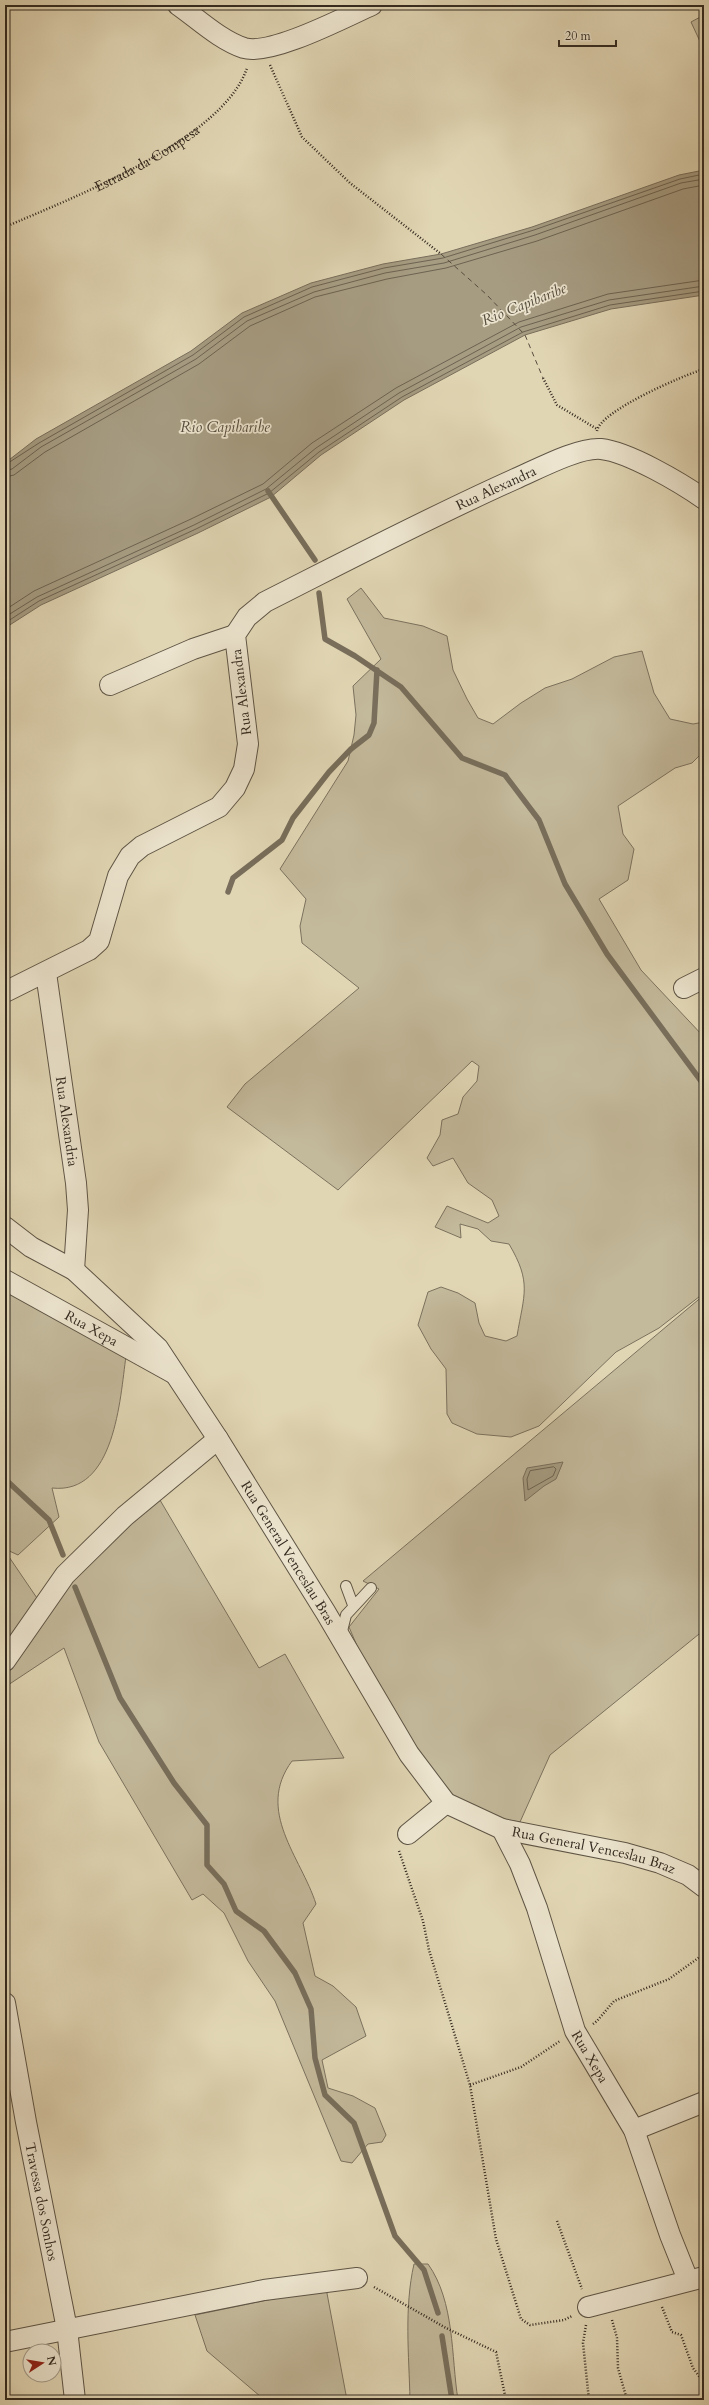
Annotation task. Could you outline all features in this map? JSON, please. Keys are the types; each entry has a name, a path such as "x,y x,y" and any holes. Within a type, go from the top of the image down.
{"street":[{"path":"178,5 227,40 258,50 372,5"},
{"path":"600,449 622,455 687,487 704,499"},
{"name":"Rua Alexandra","path":"5,992 46,973 89,950 99,941 118,876 130,856 142,846 219,807 235,788 244,769 248,744 235,635 247,618 265,602 459,504 558,459 600,449"},
{"path":"110,685 193,649 235,635"},
{"name":"Rua Alexandria","path":"46,973 76,1183 78,1210 74,1270"},
{"path":"684,988 704,978"},
{"path":"5,1227 32,1247 74,1270"},
{"name":"Rua General Venceslau Bras","path":"74,1270 158,1348 218,1439 341,1638 409,1754 446,1803 502,1829"},
{"name":"Rua Xepa","path":"5,1280 177,1376"},
{"path":"5,1661 65,1575 125,1516 218,1439"},
{"path":"408,1834 446,1803"},
{"name":"Rua Xepa","path":"502,1829 520,1864 537,1908 575,2032 634,2130 670,2235 698,2278"},
{"name":"Rua General Venceslau Braz","path":"502,1829 626,1853 660,1863 688,1875 704,1887"},
{"name":"Travessa dos Sonhos","path":"5,2003 27,2130 67,2329 75,2400"},
{"path":"634,2130 704,2102"},
{"path":"5,2342 264,2290 357,2278"},
{"path":"588,2307 698,2278"}],"lane":[{"path":"346,1586 353,1606"},
{"path":"341,1638 342,1625 353,1606 371,1588"}],"path":[{"name":"Estrada da Compesa","path":"5,227 91,190 186,138 228,101 245,76 258,50"},
{"path":"258,50 302,137 350,183 441,254"},
{"path":"600,449 597,428 605,419 633,399 704,369"},
{"path":"542,378 557,405 597,428"},
{"path":"408,1834 398,1847 402,1863 423,1921 429,1950 470,2085 496,2239 521,2319 530,2325 564,2320 588,2307"},
{"path":"557,2221 588,2307 583,2343 589,2400"},
{"path":"357,2278 446,2328 496,2352 506,2400"},
{"path":"655,2290 672,2332 681,2335 693,2368 704,2383"},
{"path":"608,2302 617,2338 618,2368 627,2400"}],"shaded area":[{"path":"704,15 704,50 691,22"},
{"path":"361,588 384,618 423,626 447,636 453,670 467,699 478,718 493,724 521,703 545,688 572,679 614,657 642,651 654,693 670,719 693,724 704,722 704,751 692,763 675,768 618,806 623,834 634,849 628,880 599,899 641,970 704,1037 704,1293 659,1328 616,1352 539,1426 511,1437 477,1434 452,1423 447,1414 446,1369 431,1349 418,1325 428,1292 441,1287 458,1293 475,1303 479,1323 485,1336 506,1341 517,1336 524,1299 524,1289 521,1269 509,1244 491,1241 478,1229 460,1224 461,1238 435,1227 447,1206 488,1223 499,1216 492,1200 468,1183 453,1158 433,1166 427,1158 440,1135 442,1120 458,1114 463,1097 477,1081 479,1066 472,1061 338,1190 227,1107 245,1084 359,988 302,943 300,926 306,899 280,869 348,761 354,735 356,715 353,686 381,659 347,599"},
{"path":"5,1290 126,1356 117,1419 102,1461 89,1476 73,1486 52,1488 59,1517 18,1555 5,1549"},
{"path":"704,1295 704,1630 550,1755 520,1822 489,1817 442,1792 363,1660 349,1627 379,1589 363,1581"},
{"path":"157,1495 259,1668 285,1654 344,1758 292,1761 282,1780 278,1798 279,1816 284,1834 316,1904 303,1923 315,1976 333,1986 356,2007 366,2036 322,2060 328,2088 353,2096 375,2108 386,2135 382,2142 368,2144 352,2163 341,2161 275,2001 248,1961 224,1913 203,1894 192,1900 99,1742 64,1648 5,1687 5,1674 41,1624 51,1605 94,1555"},
{"path":"5,1551 39,1601 5,1648"},
{"path":"414,2264 428,2264 437,2279 443,2295 448,2312 458,2400 410,2400 408,2315"},
{"path":"326,2288 347,2400 260,2400 261,2397 207,2351 195,2315"}],"water":[{"name":"Rio Capibaribe","path":"704,170 704,295 611,309 525,335 404,400 321,455 271,497 198,533 41,605 5,628 5,463 36,439 191,351 242,313 311,283 383,264 441,254 532,227 679,175"},
{"path":"563,1462 556,1479 544,1486 525,1501 523,1478 527,1468"}],"waterway":[{"path":"268,491 315,560"},
{"path":"319,593 325,639 355,656 401,687 462,758 505,775 539,820 565,884 607,954 704,1085"},
{"path":"228,892 233,878 282,840 293,818 329,772 351,749 369,735 374,723 377,670"},
{"path":"5,1479 49,1520 63,1555"},
{"path":"75,1587 120,1698 174,1783 207,1825 207,1865 224,1884 236,1911 264,1931 295,1973 311,2009 315,2058 325,2095 354,2123 395,2236 424,2270 438,2313"},
{"path":"442,2336 452,2400"}],"ferry route":[{"path":"441,254 487,295 525,335 543,378"}]}
